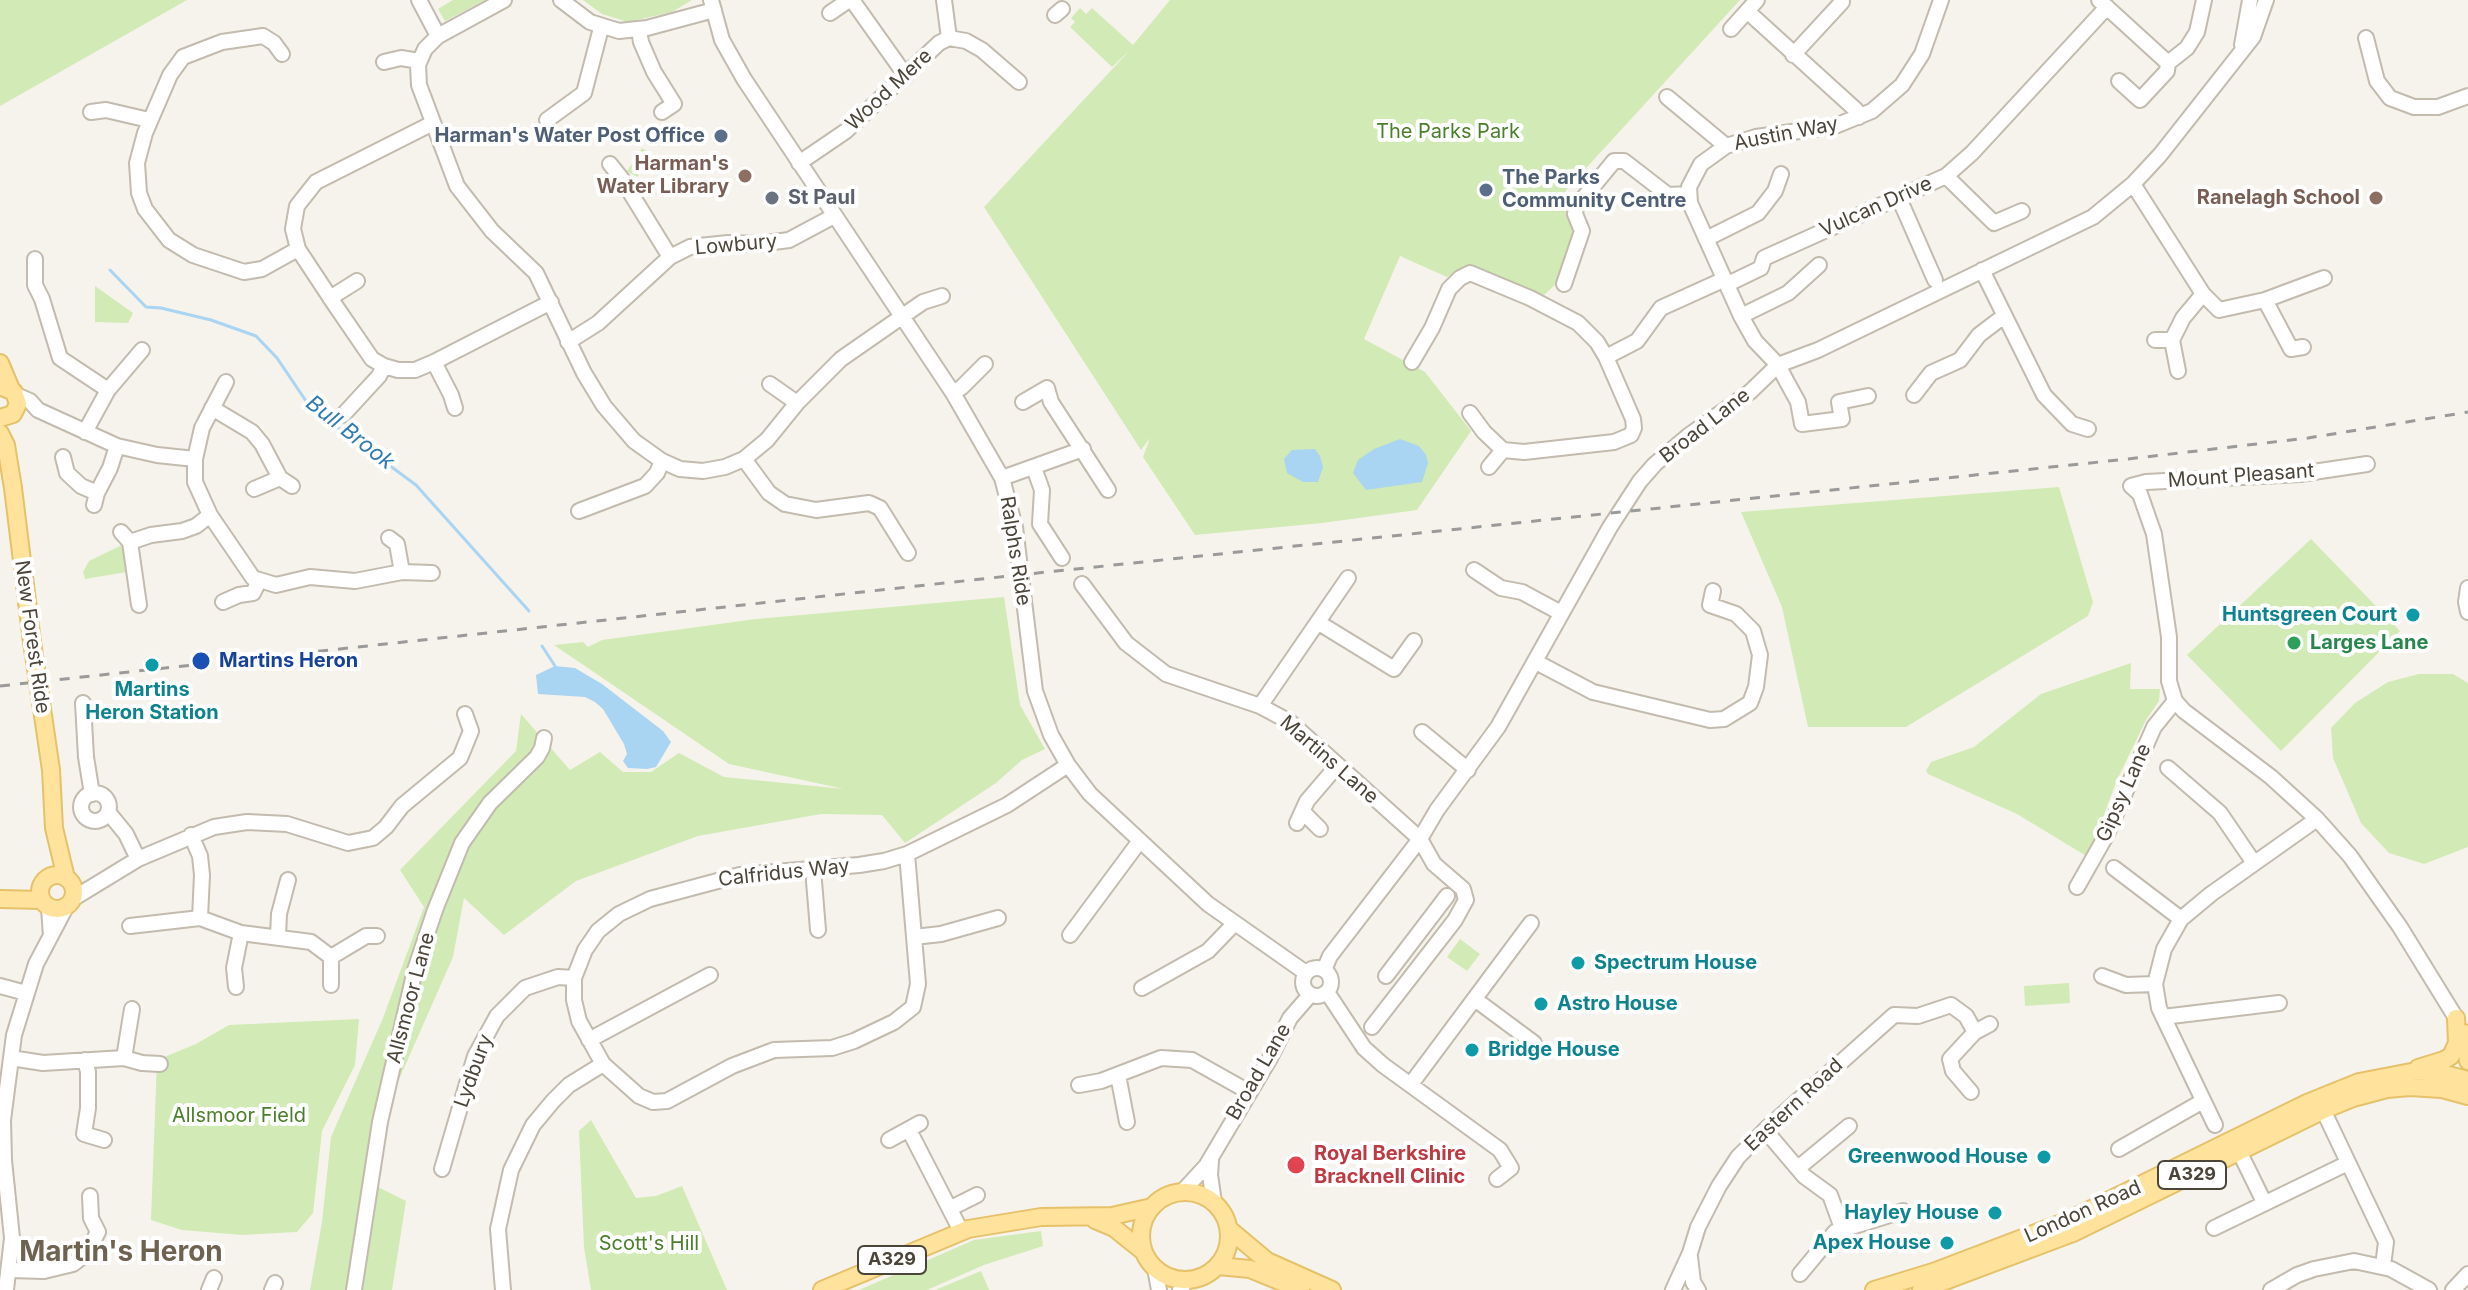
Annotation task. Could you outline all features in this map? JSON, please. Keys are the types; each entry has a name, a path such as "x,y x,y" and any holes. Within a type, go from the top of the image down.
{"main road":[{"name":"New Forest Ride","path":"0,363 9,390 18,404 9,415 12,431 3,439 51,770 57,893"},
{"path":"0,898 57,893"},
{"path":"2456,1018 2464,1031 2468,1061"},
{"path":"2405,1072 2451,1056 2457,1043 2456,1018"},
{"name":"London Road","path":"1874,1290 1946,1268 2096,1208 2307,1103 2359,1082 2405,1072 2441,1073 2468,1080"},
{"name":"London Road","path":"1921,1290 2073,1233 2326,1109 2398,1088 2434,1088 2468,1096"},
{"path":"1155,1268 1184,1285 1218,1266 1228,1248 1230,1230 1224,1213 1203,1195 1182,1192"},
{"name":"A329","path":"822,1290 961,1231 1026,1219 1112,1216 1152,1207 1182,1192"},
{"path":"1144,1252 1141,1227 1152,1207"},
{"name":"A329","path":"1083,1217 1107,1224 1144,1252 1155,1268"},
{"path":"1230,1230 1267,1261 1332,1290"},
{"path":"1218,1266 1258,1271 1301,1290"}],"street":[{"path":"419,0 438,36"},
{"path":"504,0 438,36 425,49 419,61 419,85 457,186 492,231 536,273 568,342 604,406 634,441 662,461 680,469 703,471 744,459 767,440 797,403 841,359 923,302 942,296"},
{"path":"561,0 601,28 619,31 639,30 712,5"},
{"path":"830,13 850,0 906,76"},
{"path":"944,0 949,38"},
{"name":"Austin Way","path":"1689,194 1691,180 1701,164 1726,146 1756,137 1835,126 1872,111 1902,85 1922,54 1941,0"},
{"path":"2119,81 2140,100 2167,71 2168,63 2187,48 2197,32 2204,0"},
{"name":"Broad Lane","path":"2242,49 2250,0"},
{"name":"Broad Lane","path":"1324,970 1330,956 1420,839 1437,810 1498,727 1602,540 1640,481 1688,436 1750,392 1778,365 1818,350 2093,217 2133,184 2170,143 2253,37 2266,0"},
{"path":"1793,55 1841,1 1855,12"},
{"path":"2103,4 2168,63"},
{"name":"Vulcan Drive","path":"1606,357 1637,341 1661,308 1761,268 1764,258 1946,176 1972,153 2103,4"},
{"name":"Ralphs Ride","path":"712,5 722,40 731,57 953,393 1002,478 1015,527 1035,691 1051,735 1068,765 1090,794 1208,904 1306,973"},
{"path":"1731,29 1752,6 1793,55 1856,110 1859,117"},
{"path":"547,120 584,93 601,28"},
{"path":"639,30 650,62 674,104 662,112"},
{"path":"282,54 274,43 263,36 231,40 193,52 175,65 149,120 137,163 139,193 150,216 169,240 193,255 244,272 262,269 298,249"},
{"name":"Wood Mere","path":"799,163 846,131 939,43 949,38 966,41 982,50 1019,82"},
{"path":"2366,38 2377,81 2390,98 2414,107 2438,107 2468,96"},
{"path":"384,62 401,58 419,61"},
{"path":"1667,97 1726,146"},
{"path":"91,112 106,110 149,120"},
{"path":"433,123 316,182 297,206 293,229 298,249 330,298 372,359 384,366 415,370 551,302"},
{"path":"1564,284 1582,231 1575,214 1576,207 1614,161 1624,161 1668,195 1689,194 1706,239 1729,280 1741,316 1755,341 1778,365 1798,402 1802,424 1842,419 1839,402 1868,396"},
{"path":"610,164 670,257"},
{"path":"1706,239 1758,213 1775,191 1781,174"},
{"path":"1946,176 1994,223 2022,211"},
{"path":"2133,184 2203,294 2219,310 2265,300 2324,278"},
{"path":"1899,198 1935,280"},
{"name":"Lowbury","path":"568,342 608,315 670,257 690,247 789,240 834,216"},
{"path":"35,259 35,285 60,358 108,390"},
{"path":"1741,316 1788,293 1819,265"},
{"path":"1982,270 2044,395 2072,424 2088,429"},
{"path":"1412,362 1432,328 1449,289 1470,273 1530,298 1578,323 1597,342 1606,357 1634,428 1631,435 1622,441 1524,452 1503,450 1470,413"},
{"path":"330,298 357,281"},
{"path":"2178,371 2172,340 2183,318 2203,294"},
{"path":"2265,300 2294,352"},
{"path":"1914,395 1931,373 1960,360 1979,335 2004,316"},
{"path":"2155,340 2172,340"},
{"path":"85,432 108,390 142,350"},
{"path":"434,362 455,408"},
{"path":"953,393 985,364"},
{"path":"343,415 379,376 384,366"},
{"path":"226,382 202,428 195,459 195,482 210,515 248,573 259,581 276,585 321,576 355,581 402,572 432,573"},
{"path":"770,384 797,403"},
{"path":"1023,402 1047,388 1051,402 1108,490"},
{"path":"9,390 30,401 38,410 117,446 195,459"},
{"path":"212,408 252,432 286,482 254,489"},
{"path":"9,415 38,410"},
{"path":"63,457 67,473 95,499 117,446"},
{"path":"1002,478 1083,449"},
{"path":"1489,467 1503,450"},
{"path":"744,459 769,493 785,504 816,510 852,503 869,503 880,508 908,553"},
{"path":"579,511 645,486 657,473 662,461"},
{"name":"Mount Pleasant","path":"2175,701 2169,681 2169,637 2154,534 2140,494 2131,486 2146,482 2352,473 2367,464"},
{"path":"1034,468 1042,490 1040,524 1062,558"},
{"path":"139,605 126,537 182,531 196,526 210,515"},
{"path":"389,538 397,544 402,572"},
{"path":"1474,570 1501,588 1522,592 1561,613"},
{"path":"1260,706 1348,578"},
{"path":"223,602 253,593 259,581"},
{"name":"Martins Lane","path":"1082,584 1126,643 1166,674 1260,706 1290,722 1420,839 1434,864 1463,889 1466,900 1435,945"},
{"path":"2468,588 2468,612"},
{"path":"1536,662 1593,692 1710,720 1724,719 1750,703 1756,687 1760,655 1753,631 1736,614 1710,605 1713,591"},
{"path":"1319,623 1394,669 1414,641"},
{"path":"2175,701 2271,777 2317,819 2368,879 2456,1018"},
{"name":"Gipsy Lane","path":"2077,887 2107,834 2154,727 2175,701"},
{"path":"83,703 92,794"},
{"path":"6,1290 12,1238 4,1205 3,1120 14,1035 36,964 51,936 57,893 214,827 247,822 287,824 348,843 373,838 402,806 460,758 471,731 465,714"},
{"path":"1422,732 1468,770"},
{"name":"Allsmoor Lane","path":"354,1290 380,1122 415,970 435,910 462,843 490,803 537,757 544,738"},
{"name":"Calfridus Way","path":"574,978 585,950 598,931 619,914 650,899 740,875 884,861 907,854 1007,805 1068,765"},
{"path":"1320,829 1300,818 1307,801 1337,766"},
{"path":"2168,768 2220,813 2254,863"},
{"path":"92,794 105,797 109,804 108,812 98,821 85,816 82,803 92,794"},
{"path":"108,812 126,834 132,863"},
{"path":"2215,1125 2155,997 2164,949 2181,919 2317,819"},
{"path":"191,835 200,856 200,918"},
{"path":"1070,935 1139,842"},
{"path":"574,978 574,1000 579,1021 603,1064 639,1096 653,1102 667,1101 732,1066 774,1050 832,1048 854,1041 894,1022 913,1007 918,984 907,854"},
{"path":"2114,868 2181,919"},
{"path":"813,869 818,930"},
{"path":"278,936 279,914 288,880"},
{"path":"1372,1027 1419,932 1447,896"},
{"path":"130,926 200,918 241,933 311,942 331,957"},
{"path":"914,937 955,931 998,918"},
{"path":"1411,1084 1531,923"},
{"path":"1142,988 1208,951 1234,924"},
{"path":"1391,986 1435,945 1419,932"},
{"path":"236,987 234,968 241,933"},
{"path":"331,957 366,936 377,936"},
{"path":"331,957 331,985"},
{"path":"1312,969 1324,970 1331,980 1327,992 1319,997 1310,995 1303,987 1306,973 1312,969"},
{"path":"589,1040 710,975"},
{"path":"2102,976 2126,985 2155,984"},
{"name":"Lydbury","path":"442,1169 475,1056 497,1016 525,988 558,977 574,978"},
{"path":"0,986 26,993"},
{"path":"1327,992 1364,1048 1500,1150 1511,1168 1497,1179"},
{"name":"Broad Lane","path":"1182,1192 1213,1153 1290,1018 1310,995"},
{"path":"1476,1000 1534,1043"},
{"path":"2163,1017 2279,1003"},
{"name":"Eastern Road","path":"1673,1290 1698,1227 1738,1157 1894,1015 1918,1016 1951,1005 1966,1016 1975,1032"},
{"path":"124,1058 132,1009"},
{"path":"1971,1092 1953,1071 1949,1061 1975,1032 1990,1024"},
{"path":"11,1058 43,1063 124,1058 160,1064"},
{"path":"1079,1085 1118,1075 1161,1058 1192,1060 1249,1092"},
{"path":"85,1060 88,1108 84,1134 104,1140"},
{"path":"503,1290 498,1229 511,1170 533,1125 550,1103 569,1085 603,1064"},
{"path":"1118,1075 1127,1122"},
{"path":"2119,1149 2203,1101"},
{"path":"2326,1116 2386,1242 2383,1266"},
{"path":"889,1140 914,1126 961,1231"},
{"path":"1798,1168 1849,1126"},
{"path":"1765,1130 1798,1168 1832,1199 1842,1228"},
{"path":"2239,1151 2264,1202"},
{"name":"Broad Lane","path":"1213,1153 1210,1175 1214,1202"},
{"path":"2214,1228 2348,1163"},
{"path":"951,1208 977,1195"},
{"path":"10,1270 44,1271 73,1264 87,1253 98,1232 91,1218 90,1196"},
{"path":"1800,1274 1819,1249 1842,1228 1903,1211"},
{"path":"1690,1253 1693,1282 1698,1290"},
{"path":"2271,1290 2297,1275 2354,1261 2402,1273 2429,1290"},
{"path":"1155,1268 1159,1290"},
{"path":"2453,1290 2468,1274"}],"green space":[{"path":"0,0 187,0 0,106"},
{"path":"453,0 485,0 445,21 438,9"},
{"path":"583,0 692,0 672,12 628,22 602,14"},
{"name":"The Parks Park","path":"1170,0 1740,0 1566,190 1564,208 1577,233 1558,282 1543,296 1470,267 1447,277 1400,256 1364,339 1425,372 1471,431 1417,510 1195,535 1143,457 1150,438 1141,450 984,207 1131,49 1112,67 1070,27 1075,22 1071,18 1080,8 1086,14 1092,8 1133,45"},
{"path":"642,148 661,161 655,171 645,165 637,177 627,171"},
{"path":"95,286 133,313 128,323 95,322"},
{"path":"2059,487 2093,602 2088,616 1906,727 1808,727 1782,607 1741,512"},
{"name":"Larges Lane","path":"2311,539 2400,631 2281,751 2187,655"},
{"path":"122,545 127,572 85,579 83,572 89,561"},
{"path":"1004,597 1020,705 1045,749 1022,760 996,783 905,843 882,815 821,814 698,836 576,881 504,935 464,898 453,957 393,1093 374,1185 406,1201 392,1290 310,1290 322,1222 331,1137 383,1018 424,907 400,870 516,751 521,714 570,770 600,752 623,772 651,772 679,753 724,777 844,789 729,764 554,645 583,642 588,647 602,640 756,619"},
{"path":"2131,663 2130,689 2160,689 2159,701 2146,720 2117,780 2088,857 2017,814 1926,771 1931,762 1974,747 2041,694"},
{"path":"2419,674 2453,674 2468,683 2468,847 2424,864 2389,853 2361,823 2333,758 2331,728 2355,703 2388,682"},
{"path":"1460,939 1480,954 1467,971 1447,957"},
{"path":"2069,983 2070,1003 2025,1006 2024,986"},
{"name":"Allsmoor Field","path":"359,1019 355,1065 322,1131 313,1213 297,1232 242,1235 182,1230 151,1220 157,1060 196,1044 229,1025"},
{"name":"Scott's Hill","path":"591,1120 636,1198 656,1196 682,1186 727,1290 591,1290 584,1247 579,1131"},
{"path":"1041,1231 1043,1246 984,1265 927,1290 859,1290 974,1240"},
{"path":"981,1271 989,1290 935,1290"}],"water":[{"path":"1400,439 1419,446 1426,455 1428,463 1422,482 1366,490 1353,473 1358,460 1374,449"},
{"path":"1315,449 1323,467 1318,482 1303,482 1287,473 1284,459 1292,450"},
{"path":"555,666 575,668 602,684 663,731 671,742 656,767 628,768 623,761 627,754 624,744 603,709 595,702 585,697 538,694 536,675"}],"waterway":[{"name":"Bull Brook","path":"110,270 146,307 211,320 256,336 277,358 310,407 416,485 529,611"},
{"name":"Bull Brook","path":"542,646 555,666"}],"railway":[{"path":"0,686 2128,459 2308,438 2468,412"}],"place":[{"name":"Harman's Water Post Office","path":"721,136"},
{"name":"Harman's Water Library","path":"745,176"},
{"name":"The Parks Community Centre","path":"1486,190"},
{"name":"St Paul","path":"772,198"},
{"name":"Ranelagh School","path":"2376,198"},
{"name":"Huntsgreen Court","path":"2413,615"},
{"name":"Larges Lane","path":"2294,643"},
{"name":"Martins Heron","path":"201,661"},
{"name":"Martins Heron Station","path":"152,665"},
{"name":"Spectrum House","path":"1578,963"},
{"name":"Astro House","path":"1541,1004"},
{"name":"Bridge House","path":"1472,1050"},
{"name":"Greenwood House","path":"2044,1157"},
{"name":"Royal Berkshire Bracknell Clinic","path":"1296,1165"},
{"name":"Hayley House","path":"1995,1213"},
{"name":"Apex House","path":"1947,1243"}],"district":[{"name":"Martin's Heron","path":"121,1253"}]}
